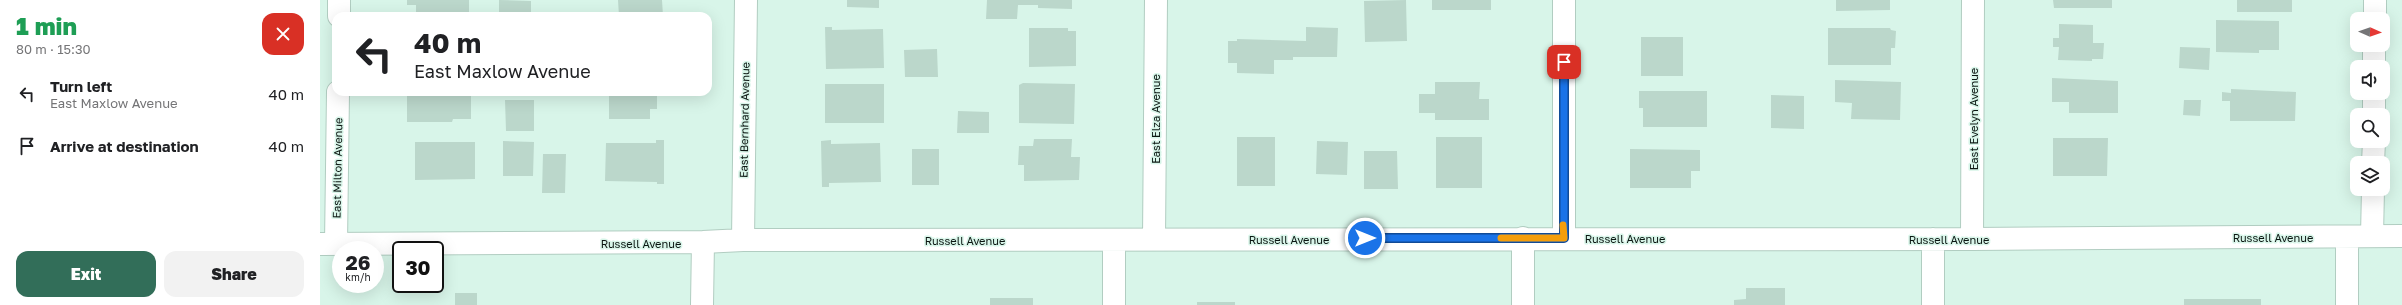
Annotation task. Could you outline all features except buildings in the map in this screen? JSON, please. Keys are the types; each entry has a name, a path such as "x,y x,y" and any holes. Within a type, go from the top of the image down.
{"street":[{"path":"339,0 339,12"},
{"name":"East Bernhard Avenue","path":"743,240 746,0"},
{"name":"East Elza Avenue","path":"1154,239 1156,0"},
{"path":"1564,0 1564,238"},
{"name":"East Evelyn Avenue","path":"1972,239 1973,0"},
{"path":"2375,0 2375,12"},
{"name":"East Milton Avenue","path":"328,244 338,96"},
{"path":"2372,236 2373,196"},
{"name":"Russell Avenue","path":"328,244 703,242 743,240 1523,238 1972,239 2402,236"},
{"path":"2347,237 2347,305"},
{"path":"1522,305 1523,238"},
{"path":"1933,239 1933,305"},
{"path":"1114,240 1114,305"},
{"path":"702,305 703,242"}],"slow traffic":[{"path":"1501,238 1564,238 1563,225"}],"route":[{"path":"1365,238 1564,238 1564,62"}]}
